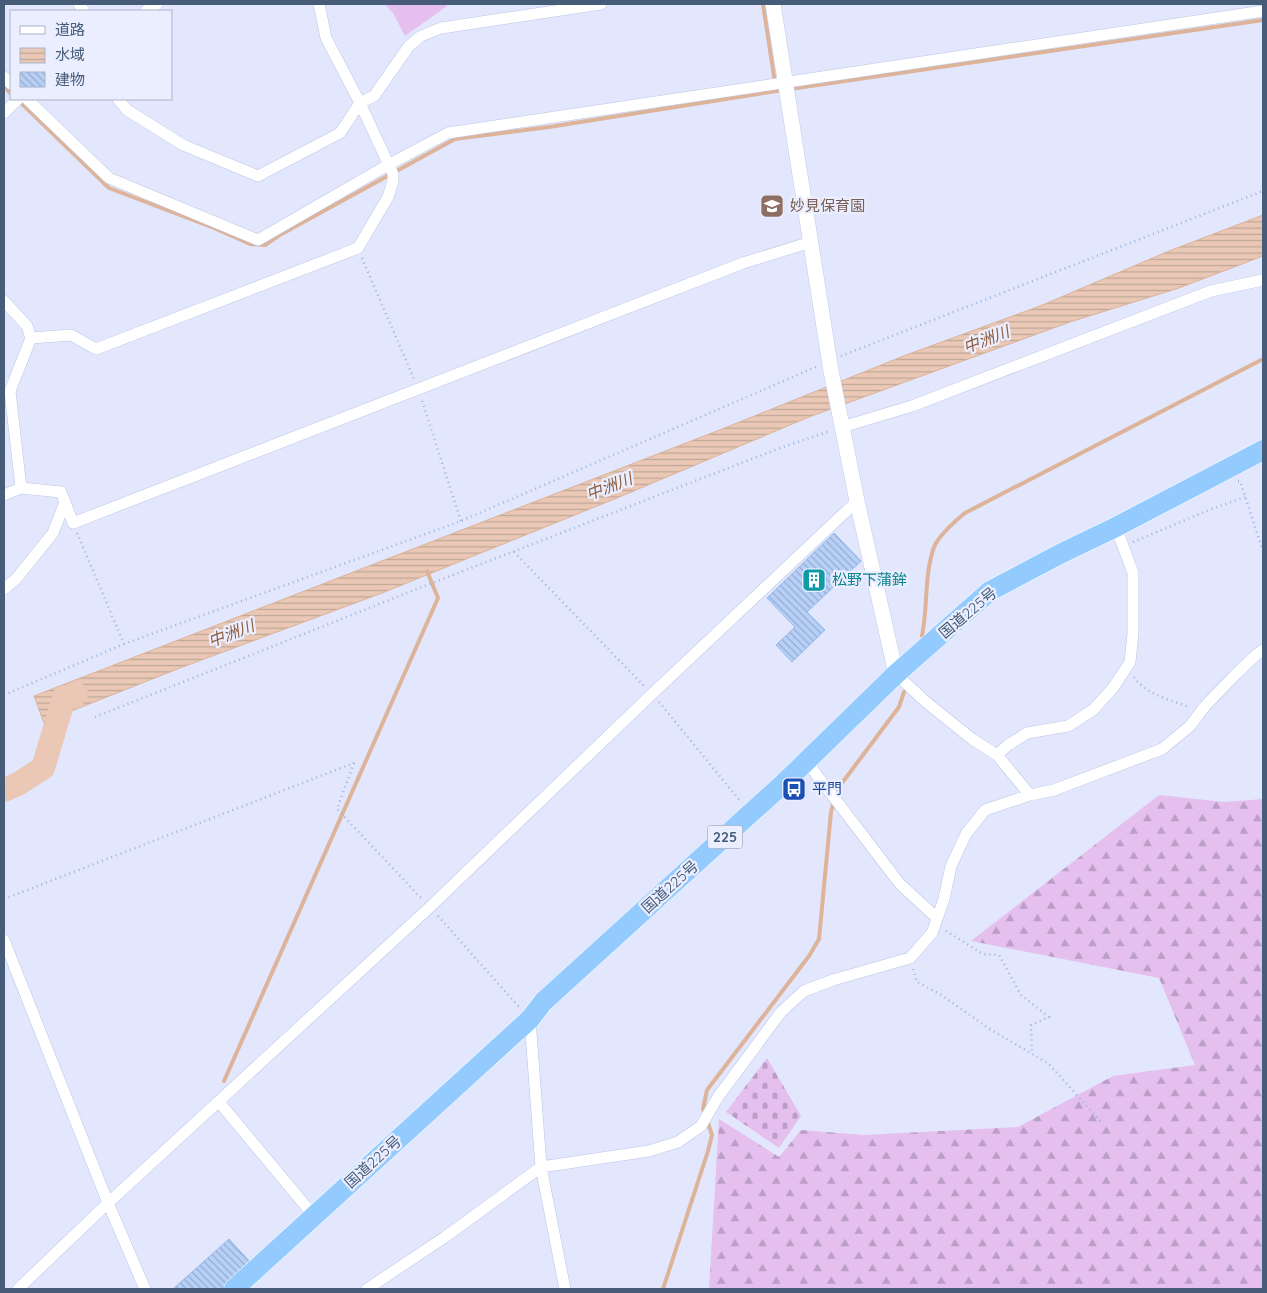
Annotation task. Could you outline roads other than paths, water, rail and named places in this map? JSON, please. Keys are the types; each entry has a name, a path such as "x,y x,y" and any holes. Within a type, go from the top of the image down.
{"highway":[{"name":"国道225号","path":"242,1286 314,1216 530,1019 543,1002 751,814 896,674 990,592 1263,450"}],"street":[{"path":"31,338 70,334 96,348 358,248 388,197 393,181 391,170 360,103 326,38 318,4"},
{"path":"119,100 126,110 183,145 258,176 340,133 360,103 374,96 409,46 421,36 440,28 601,4"},
{"path":"773,4 781,86 811,242 830,366 857,501 896,674 926,702 972,739 997,755 1030,795"},
{"path":"27,100 109,178 258,240 391,170 448,133 781,86 1263,12"},
{"path":"4,113 12,100"},
{"path":"4,495 21,488 61,492 73,523 743,263 811,242"},
{"path":"841,424 912,406 1211,291 1263,280"},
{"path":"4,301 27,326 31,338 10,392 21,488"},
{"path":"18,1289 108,1203 430,908 652,694 857,501"},
{"path":"4,589 16,579 53,533 65,502"},
{"path":"997,755 1026,733 1068,726 1093,710 1113,688 1130,662 1133,634 1133,573 1116,526"},
{"path":"370,1288 445,1237 541,1167 649,1151 678,1142 701,1126 718,1097 781,1012 804,991 833,980 910,958 932,934 944,899 951,866 966,834 985,810 1030,795 1054,790 1162,749 1190,726 1201,711 1236,674 1263,650"},
{"path":"806,762 900,884 937,918"},
{"path":"4,940 108,1203 145,1289"},
{"path":"530,1019 541,1167 565,1289"},
{"path":"219,1102 314,1216"}],"water":[{"path":"1263,215 1263,256 1179,288 1070,322 809,417 617,498 382,593 180,668 44,723 34,696 722,429 906,355 1040,306 1169,251"}],"waterway":[{"path":"763,4 775,83"},
{"path":"790,89 1263,20"},
{"path":"4,86 10,93"},
{"path":"18,100 109,188 214,228 250,244 265,245 278,236 455,139 549,127 783,90"},
{"path":"922,636 927,580 934,547 952,524 965,513 1263,359"},
{"path":"224,1081 438,598 427,571"},
{"path":"835,794 899,707 904,692"},
{"name":"中洲川","path":"4,790 18,784 43,768 64,698 76,694"},
{"path":"705,1113 703,1109 707,1090 809,956 819,939 831,812 834,801"},
{"path":"663,1289 708,1151 712,1135 707,1120"}],"place":[{"name":"妙見保育園","path":"772,206"},
{"name":"松野下蒲鉾","path":"814,580"},
{"name":"平門","path":"794,789"}]}
